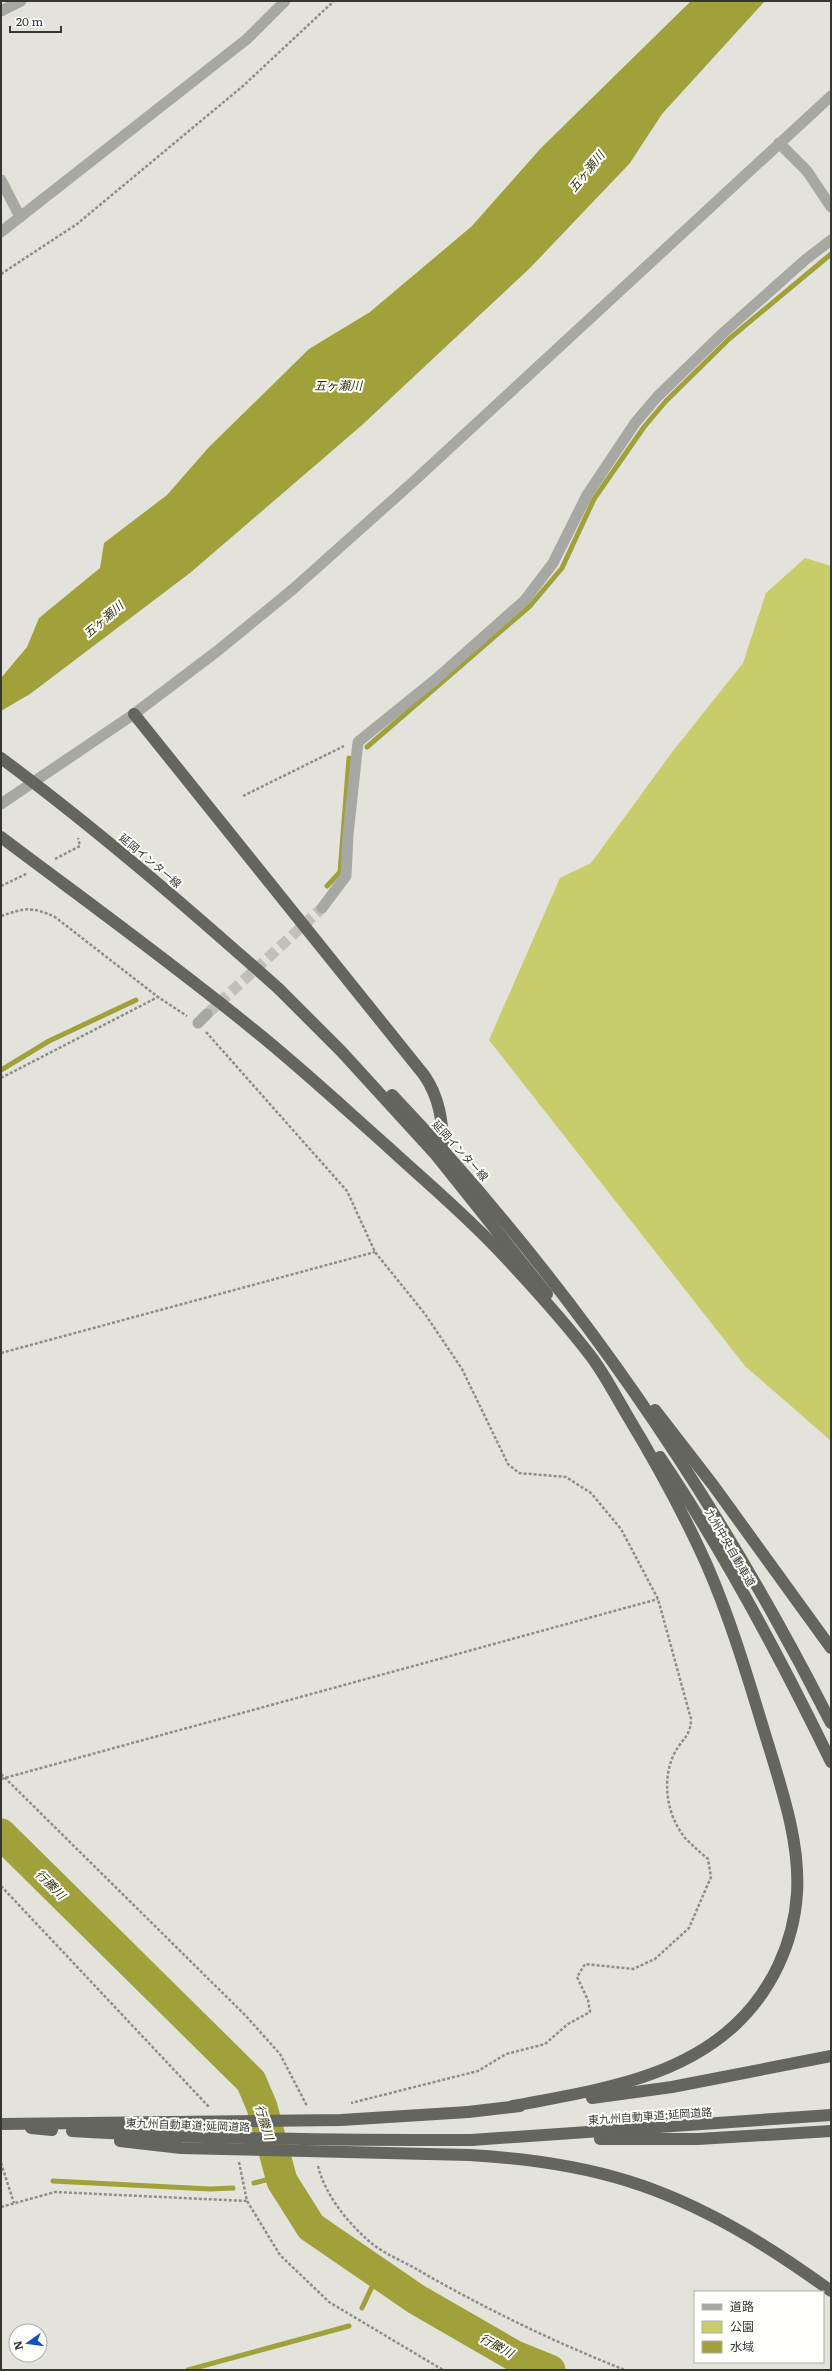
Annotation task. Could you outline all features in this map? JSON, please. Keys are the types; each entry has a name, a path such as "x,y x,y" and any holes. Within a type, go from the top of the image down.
{"highway":[{"path":"134,714 433,1087 439,1102 444,1149"},
{"name":"延岡インター線","path":"1,758 60,802 158,883 279,989 386,1088 444,1149 549,1274 603,1348"},
{"path":"1,837 192,981 322,1088 467,1218 531,1286 591,1357 635,1428 684,1515 708,1567 744,1664 785,1802 793,1839 797,1870 797,1896 787,1944 778,1966 751,2007 736,2024 718,2040 697,2054 652,2074 600,2089 513,2106"},
{"name":"延岡インター線","path":"279,989 341,1051 436,1155 537,1280 591,1357"},
{"path":"603,1348 691,1455 831,1648"},
{"name":"九州中央自動車道","path":"603,1348 714,1511 780,1626 831,1723"},
{"name":"九州中央自動車道","path":"591,1357 670,1471 733,1576 798,1695 831,1762"},
{"path":"1,2125 333,2120 468,2112 590,2098 672,2086 831,2056"},
{"name":"東九州自動車道;延岡道路","path":"471,2140 831,2115"},
{"name":"東九州自動車道;延岡道路","path":"1,2125 52,2130 192,2138 305,2140 698,2139 831,2131"},
{"path":"52,2130 127,2142 181,2148 469,2155 541,2161 628,2181 668,2195 753,2239 831,2291"},
{"path":"698,2139 756,2142 831,2139"}],"street":[{"path":"1,11 21,1"},
{"path":"1,232 247,39 285,1"},
{"path":"1,804 134,714 216,652 292,590 414,481 831,96"},
{"path":"779,143 807,171 831,207"},
{"path":"1,180 20,217"},
{"path":"322,908 346,876 348,865 348,835 358,742 436,679 525,600 552,563 586,495 635,422 657,397 724,333 805,260 831,240"},
{"path":"198,1023 207,1014"}],"path":[{"path":"1,274 77,224 243,86 334,1"},
{"path":"243,796 344,746 358,742"},
{"path":"1,916 23,908 36,908 55,917 158,997 198,1023 347,1192 375,1252 425,1314 462,1369 508,1464 518,1473 566,1477 591,1493 621,1529 658,1599 692,1720 691,1730 676,1750 668,1766 667,1798 673,1819 686,1839 708,1859 711,1877 689,1928 655,1959 634,1969 585,1964 577,1977 588,2000 590,2012 568,2024 545,2044 506,2054 478,2071 347,2104"},
{"path":"1,1078 158,997"},
{"path":"1,1353 375,1252"},
{"path":"1,1779 658,1599"},
{"path":"1,1774 245,2015 280,2054 309,2110"},
{"path":"317,2158 321,2177 341,2211 371,2243 451,2288 574,2350 625,2370"},
{"path":"1,2163 14,2204"},
{"path":"1,2207 55,2192 247,2201"}],"green space":[{"path":"805,558 831,566 831,1441 745,1366 489,1040 560,878 591,863 673,751 743,663 766,593"}],"water":[{"name":"五ヶ瀬川","path":"691,1 765,1 662,114 630,163 530,268 361,426 190,573 30,694 1,711 1,678 27,647 39,618 100,568 104,543 167,495 209,447 309,349 370,312 472,226 541,148"}],"waterway":[{"path":"367,747 530,606 562,568 594,499 644,427 666,401 729,339 831,254"},
{"path":"327,886 340,872 349,758"},
{"path":"1,1070 49,1041 136,1000"},
{"name":"行縢川","path":"1,1834 251,2081 262,2107 282,2181 311,2227 416,2299 513,2355 550,2370"},
{"path":"254,2183 281,2176"},
{"path":"53,2181 210,2189 233,2188"},
{"path":"362,2308 378,2274"},
{"path":"188,2370 349,2326"}],"tunnel":[{"path":"207,1014 322,908"}]}
